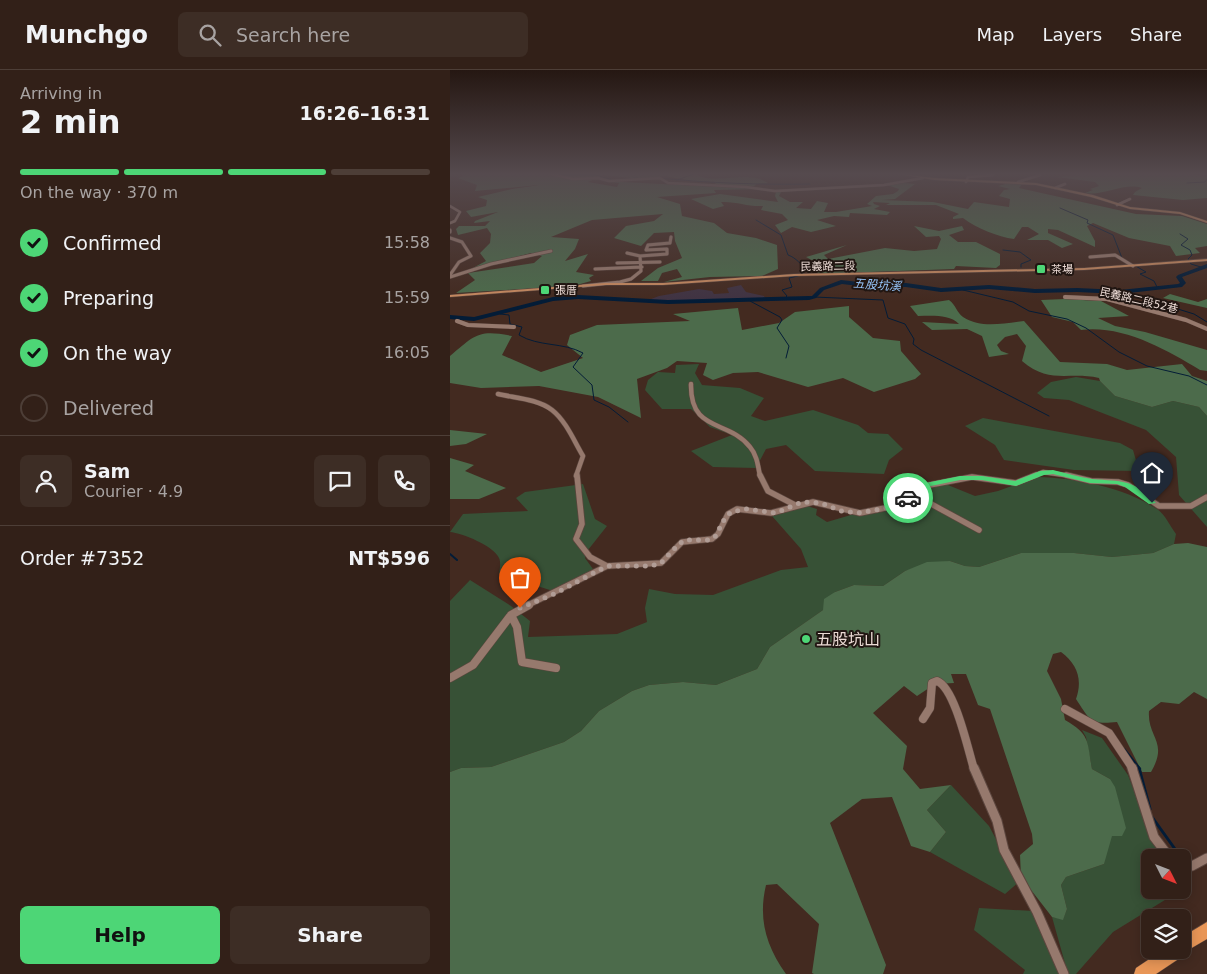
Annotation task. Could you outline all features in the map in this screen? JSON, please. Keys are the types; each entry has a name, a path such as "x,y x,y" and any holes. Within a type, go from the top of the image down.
{"highway":[{"path":"1191,940 1207,930"},
{"path":"1142,974 1164,959"}],"main road":[{"path":"1188,216 1207,222"},
{"name":"民義路二段","path":"450,296 583,286 663,284 798,276 1136,266 1189,260 1207,260"}],"street":[{"path":"627,253 640,256 667,254 667,249 646,250 648,245 670,243 671,237"},
{"path":"450,238 462,242 471,256 459,262 450,276"},
{"path":"450,276 491,264 551,251"},
{"path":"1090,257 1115,255 1136,266"},
{"path":"583,286 631,279 641,271 642,262 640,256"},
{"path":"617,263 660,262"},
{"path":"595,269 642,267"},
{"name":"民義路二段52巷","path":"1064,297 1116,301 1186,320 1207,329"},
{"path":"457,321 468,324 514,327"},
{"path":"691,384 692,406 704,420 739,437 749,446 755,454 760,477 768,491 795,504"},
{"path":"498,394 541,404 552,410 564,424 583,456 576,477 582,524 576,539 590,557 607,566"},
{"path":"450,678 473,665 511,615 520,608 554,594 607,566 656,565 665,561 674,549 685,540 709,540 715,537 725,518 731,512 746,509 776,513 802,502 821,503 841,511 858,513 898,506 905,502 919,486 962,478 993,479 1016,483 1043,472 1053,472 1090,481 1118,482 1128,485 1159,506 1190,506 1207,497"},
{"path":"911,493 979,530"},
{"path":"511,615 517,627 522,662 556,668"},
{"path":"923,719 930,708 932,683 937,681 942,683 951,696 977,778 997,821 1004,850 1038,912 1064,974"},
{"path":"1065,709 1108,733 1133,769 1154,837 1163,849"},
{"path":"1191,866 1207,858"}],"shaded area":[{"path":"741,285 746,292 764,296 766,300 646,301 659,296 699,289 712,291 714,294 729,293 727,288"}],"green space":[{"path":"487,216 637,216 592,220 551,237 579,239 575,249 565,261 588,254 576,272 594,275 589,278 591,281 573,286 456,293 475,280 468,273 534,263 542,256 531,253 469,270 486,261 480,253 490,243 491,234 487,228 458,235 456,229 459,226 485,226 490,221 474,223"},
{"path":"660,216 683,216 714,223 727,233 756,238 777,245 778,269 762,276 710,277 664,282 682,277 677,269 662,273 658,281 641,281 658,268 682,258 675,241 674,232 654,233 641,246 614,238 626,226 654,221"},
{"path":"784,216 833,216 817,220 836,226 811,232 792,227 781,233 775,225 788,220"},
{"path":"1183,216 1207,224 1207,246 1195,248 1200,253 1176,256 1170,246 1129,238 1093,223 1087,226 1095,241 1095,247 1058,230 1048,229 1048,233 1073,244 1062,248 1048,240 1027,240 1039,234 1028,227 1022,227 1014,239 987,232 963,218 953,219 953,217"},
{"path":"914,226 939,231 962,226 964,230 949,235 958,242 976,242 1000,254 1000,265 996,268 956,266 954,269 816,274 821,265 806,257 847,245 824,255 828,259 885,248 914,251 937,249 941,239 939,236 926,237"},
{"path":"1170,294 1198,302 1207,299 1207,308 1163,298"},
{"path":"949,300 963,317 970,321 993,324 1024,321 1060,362 1107,364 1127,370 1182,364 1192,376 1207,381 1207,416 1199,407 1173,401 1152,407 1115,396 1099,378 1042,373 1022,361 1026,346 1017,334 1005,337 997,345 1001,351 1009,354 989,357 982,336 967,329 932,330 922,322 959,324 945,317 918,316 910,306"},
{"path":"1041,300 1101,301 1129,316 1098,318 1115,326 1145,332 1207,350 1207,371 1200,370 1173,354 1128,335 1097,329 1081,330 1073,322 1052,317"},
{"path":"849,306 849,317 873,338 900,341 901,351 921,374 915,379 874,392 843,378 808,387 758,372 733,373 713,380 703,375 707,363 677,361 667,368 637,379 641,418 598,397 539,386 481,388 450,383 450,356 465,343 484,334 512,336 502,355 541,372 583,358 567,345 570,335 597,325 690,321 673,314 738,308 742,330 779,323 795,312"},
{"path":"699,364 695,373 702,385 740,388 764,398 751,416 765,421 813,410 858,425 868,433 888,434 903,449 889,460 884,474 815,471 786,445 766,449 756,468 713,467 691,451 732,435 710,427 691,409 662,409 645,390 648,380 658,372 675,373 676,365"},
{"path":"1076,377 1100,381 1115,396 1152,407 1173,401 1199,407 1207,416 1207,527 1179,495 1176,457 1146,430 1069,400 1044,398 1037,393 1051,382"},
{"path":"983,418 1120,443 1133,450 1139,471 1074,470 1004,460 995,445 965,426"},
{"path":"450,430 487,434 466,444 450,446"},
{"path":"450,458 474,465 465,471 506,488 479,499 450,499"},
{"path":"1037,477 1068,479 1099,485 1115,489 1144,501 1160,511 1165,517 1176,534 1174,544 1153,553 1112,557 1074,553 1021,553 979,567 965,566 950,561 905,571 883,586 854,585 835,592 823,610 770,647 757,669 716,685 683,682 649,685 632,691 599,711 581,731 564,742 491,767 461,768 450,772 450,601 470,580 511,606 530,621 528,637 617,634 647,622 645,608 649,589 675,594 713,595 781,570 808,567 801,549 772,516 807,506 817,509 816,515 827,522 861,512 904,505 922,488 943,483 975,496 998,491"},
{"path":"583,484 595,519 607,526 588,550 585,558 593,569 589,574 553,591 499,574 500,560 496,553 469,538 450,532 463,514 528,511 516,498 525,492"},
{"path":"1188,543 1207,547 1207,699 1194,692 1179,704 1161,702 1149,711 1151,728 1158,746 1156,762 1151,772 1142,772 1117,722 1096,722 1085,712 1076,699 1079,685 1077,672 1067,657 1061,652 1053,654 1047,671 1061,699 1065,720 1084,735 1092,769 1110,779 1115,787 1126,828 1122,836 1112,836 1104,864 1066,877 1061,885 1067,909 1063,920 1052,917 1021,877 1020,855 1033,844 1032,834 990,709 978,705 966,674 951,674 954,683 935,684 917,696 904,686 873,713 907,746 903,769 920,789 951,785 927,810 946,832 930,852 911,846 892,797 862,799 830,823 886,965 883,974 812,973 819,924 777,884 766,885 763,909 764,921 773,953 786,974 450,974 450,772 461,768 491,767 564,742 581,731 599,711 632,691 649,685 683,682 716,685 757,669 770,647 823,610 824,599 835,592 854,585 883,586 905,571 927,562 950,561 965,566 979,567 1021,553 1074,553 1112,557 1153,553 1174,544"},
{"path":"1082,730 1102,738 1128,775 1156,849 1141,849 1141,899 1167,899 1150,909 1141,909 1141,915 1113,932 1076,974 1068,974 1052,917 1063,919 1067,909 1061,885 1066,877 1104,864 1110,779 1092,769 1086,737"},
{"path":"951,785 989,826 1019,882 1005,894 930,852 946,832 927,810"},
{"path":"979,908 1034,911 1060,974 1023,974 1025,970 974,930"}],"waterway":[{"path":"1079,216 1088,220 1087,223 1113,235 1122,258 1146,272 1140,274 1154,281 1157,287"},
{"path":"756,220 781,235 788,255 808,269 802,274"},
{"path":"1180,234 1188,239 1181,245 1190,250 1192,255 1188,259 1191,264 1204,268"},
{"path":"1003,250 1020,252 1031,260 1021,264 1021,267"},
{"name":"五股坑溪","path":"450,317 474,319 553,299 578,297 668,302 809,298 814,297 822,289 841,282 868,285 906,285 941,290 989,287 1035,291 1120,292 1180,286 1183,283 1180,276 1207,266"},
{"path":"785,298 787,296 782,290 792,287 789,278 798,276"},
{"path":"963,290 1013,302 1029,311 1067,319 1086,328 1119,352 1147,366 1189,376 1207,385"},
{"path":"1123,292 1194,314 1207,322"},
{"path":"814,297 883,300 888,318 905,324 914,339 913,344 921,350 1049,416"},
{"path":"750,301 780,317 782,320 777,328 789,346 786,358"},
{"path":"500,314 509,315 510,324 522,327 519,335 527,339 567,347 583,353 573,367 592,385 594,400 609,407 628,422"},
{"path":"450,554 457,560"},
{"path":"1124,749 1140,769"},
{"path":"1139,768 1150,809"},
{"path":"1152,817 1175,849"}],"way so far":[{"path":"520,608 592,576 607,566 651,566 661,563 685,540 709,540 715,537 725,518 731,512 756,509 776,513 802,502 821,503 841,511 858,513 898,506 908,498"}],"place":[{"name":"茶場","path":"1041,269"},
{"name":"張厝","path":"545,290"},
{"name":"五股坑山","path":"806,639"}],"route":[{"path":"908,498 914,489 919,486 960,478 972,477 1016,483 1043,472 1053,472 1090,481 1118,482 1128,485 1152,503"}]}
